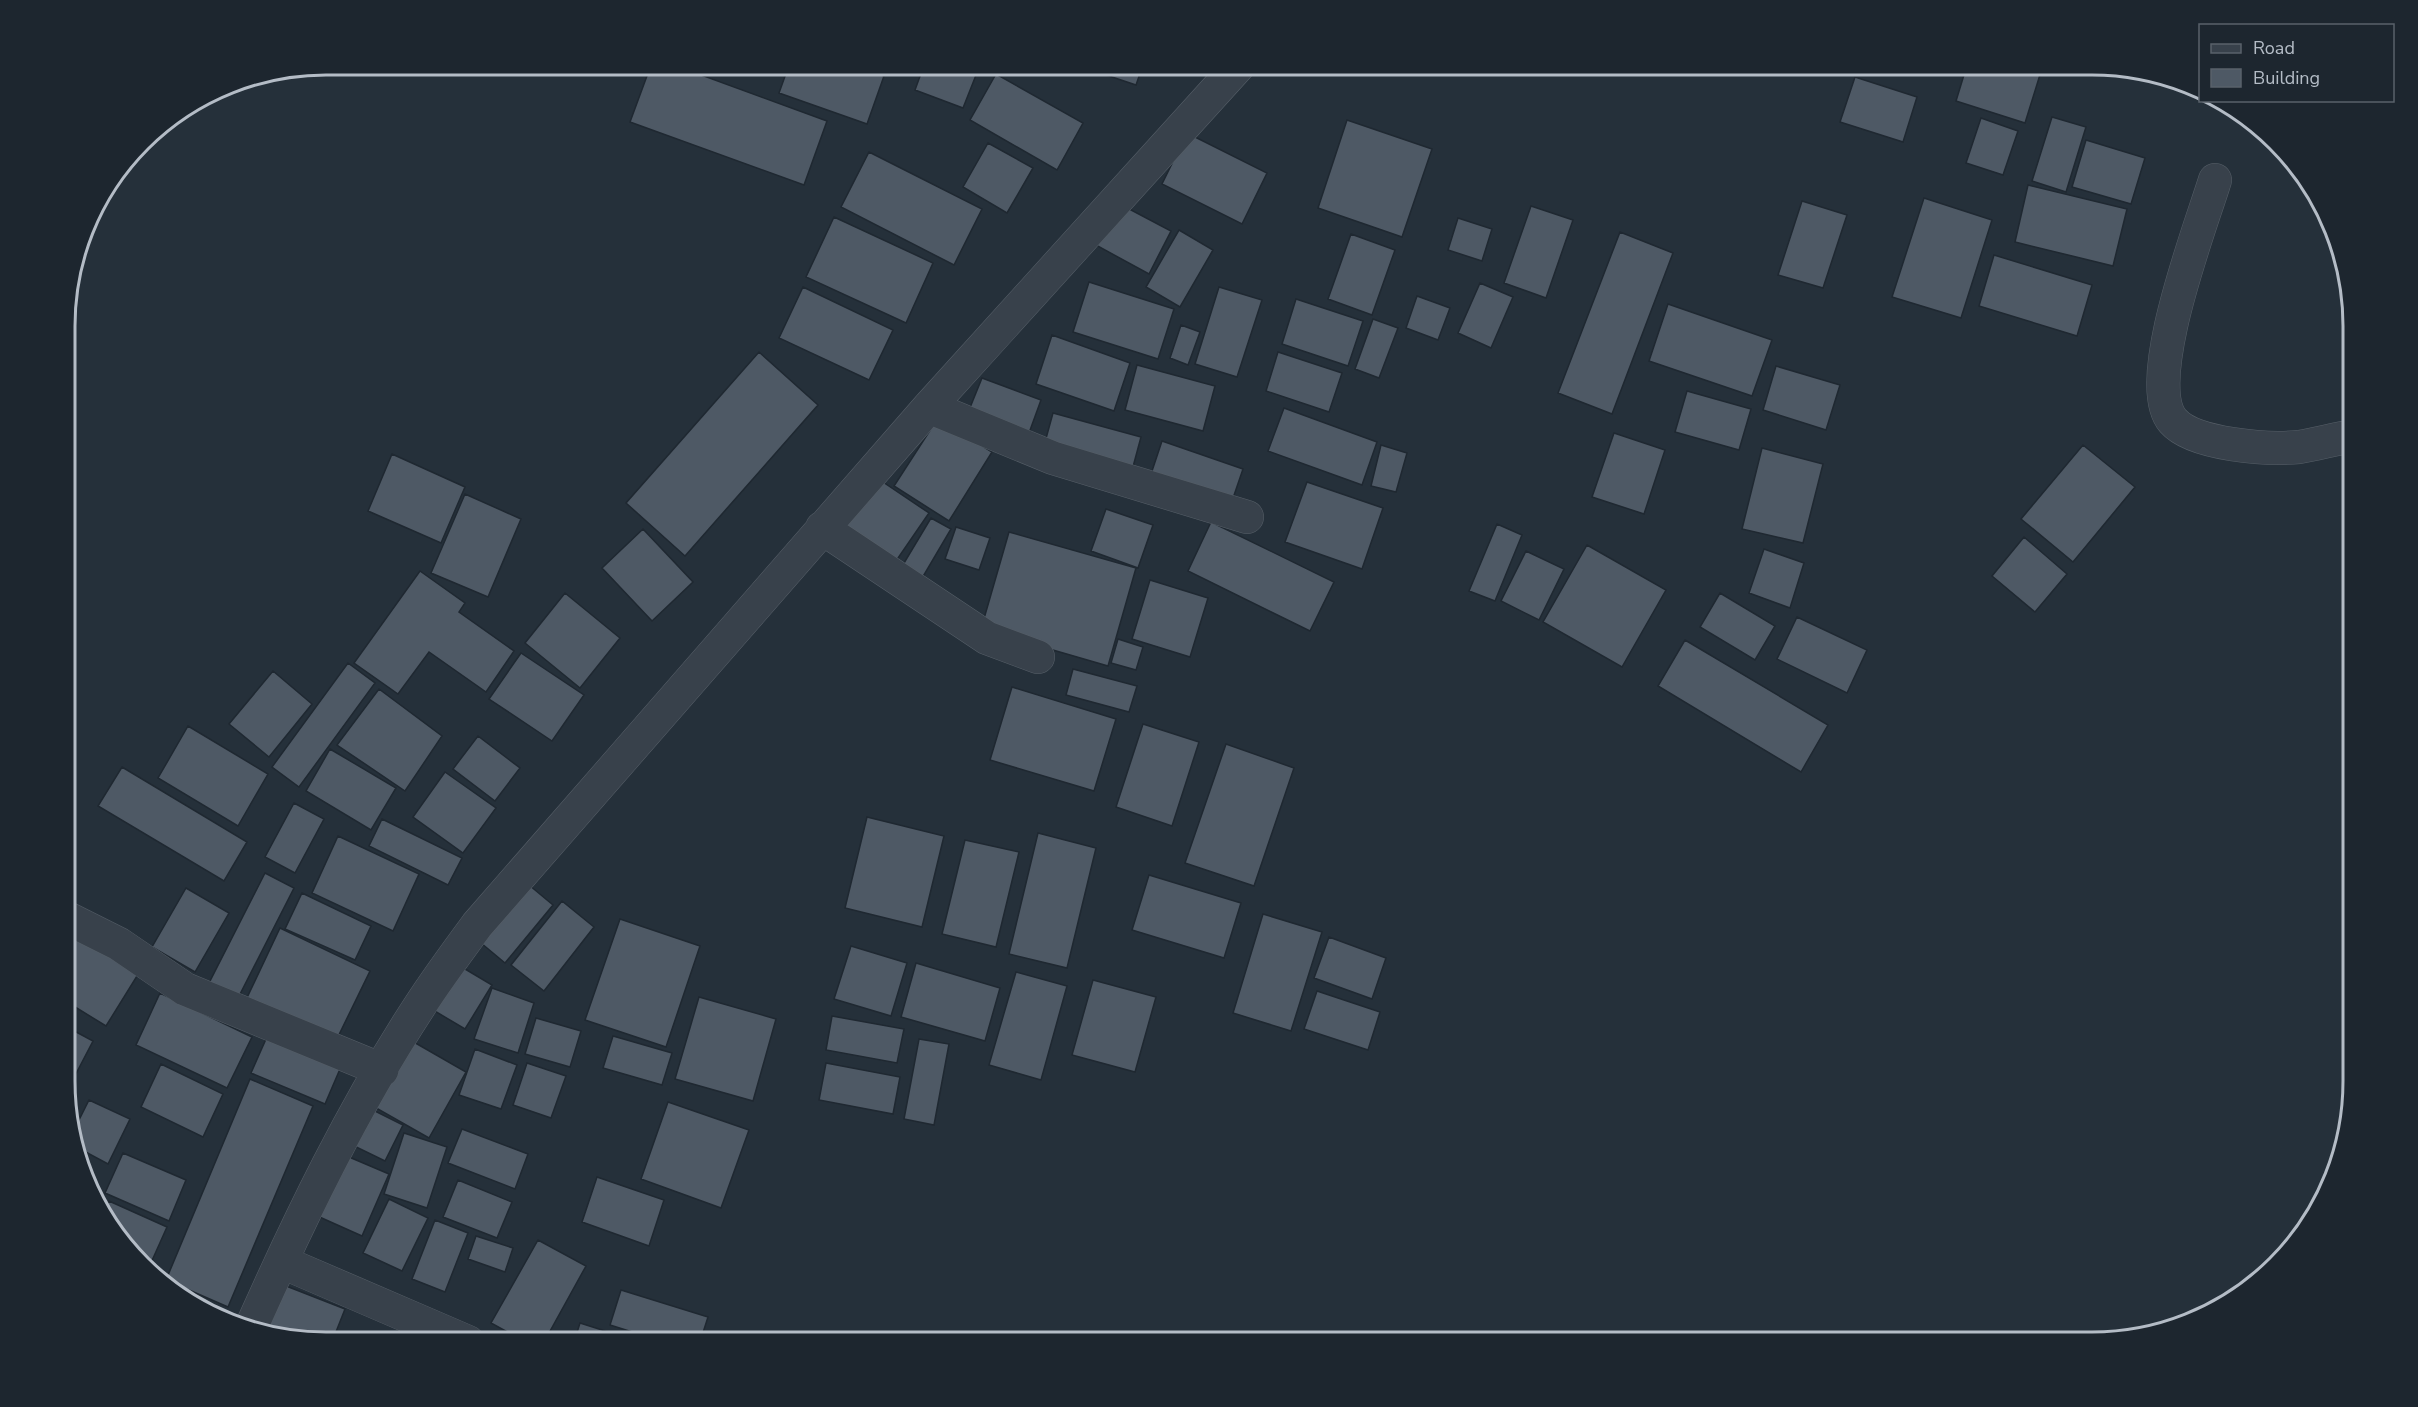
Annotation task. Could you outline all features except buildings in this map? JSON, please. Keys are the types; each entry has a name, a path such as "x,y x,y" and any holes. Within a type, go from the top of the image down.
{"street":[{"path":"254,1321 338,1149 382,1070 419,1007 477,925 929,407 1229,75"},
{"path":"2215,180 2175,308 2164,360 2163,396 2172,420 2189,434 2247,446 2298,447 2343,438"},
{"path":"929,407 1053,458 1247,517"},
{"path":"822,528 987,638 1038,657"},
{"path":"75,922 119,944 185,989 382,1070"},
{"path":"282,1262 445,1332"}]}
